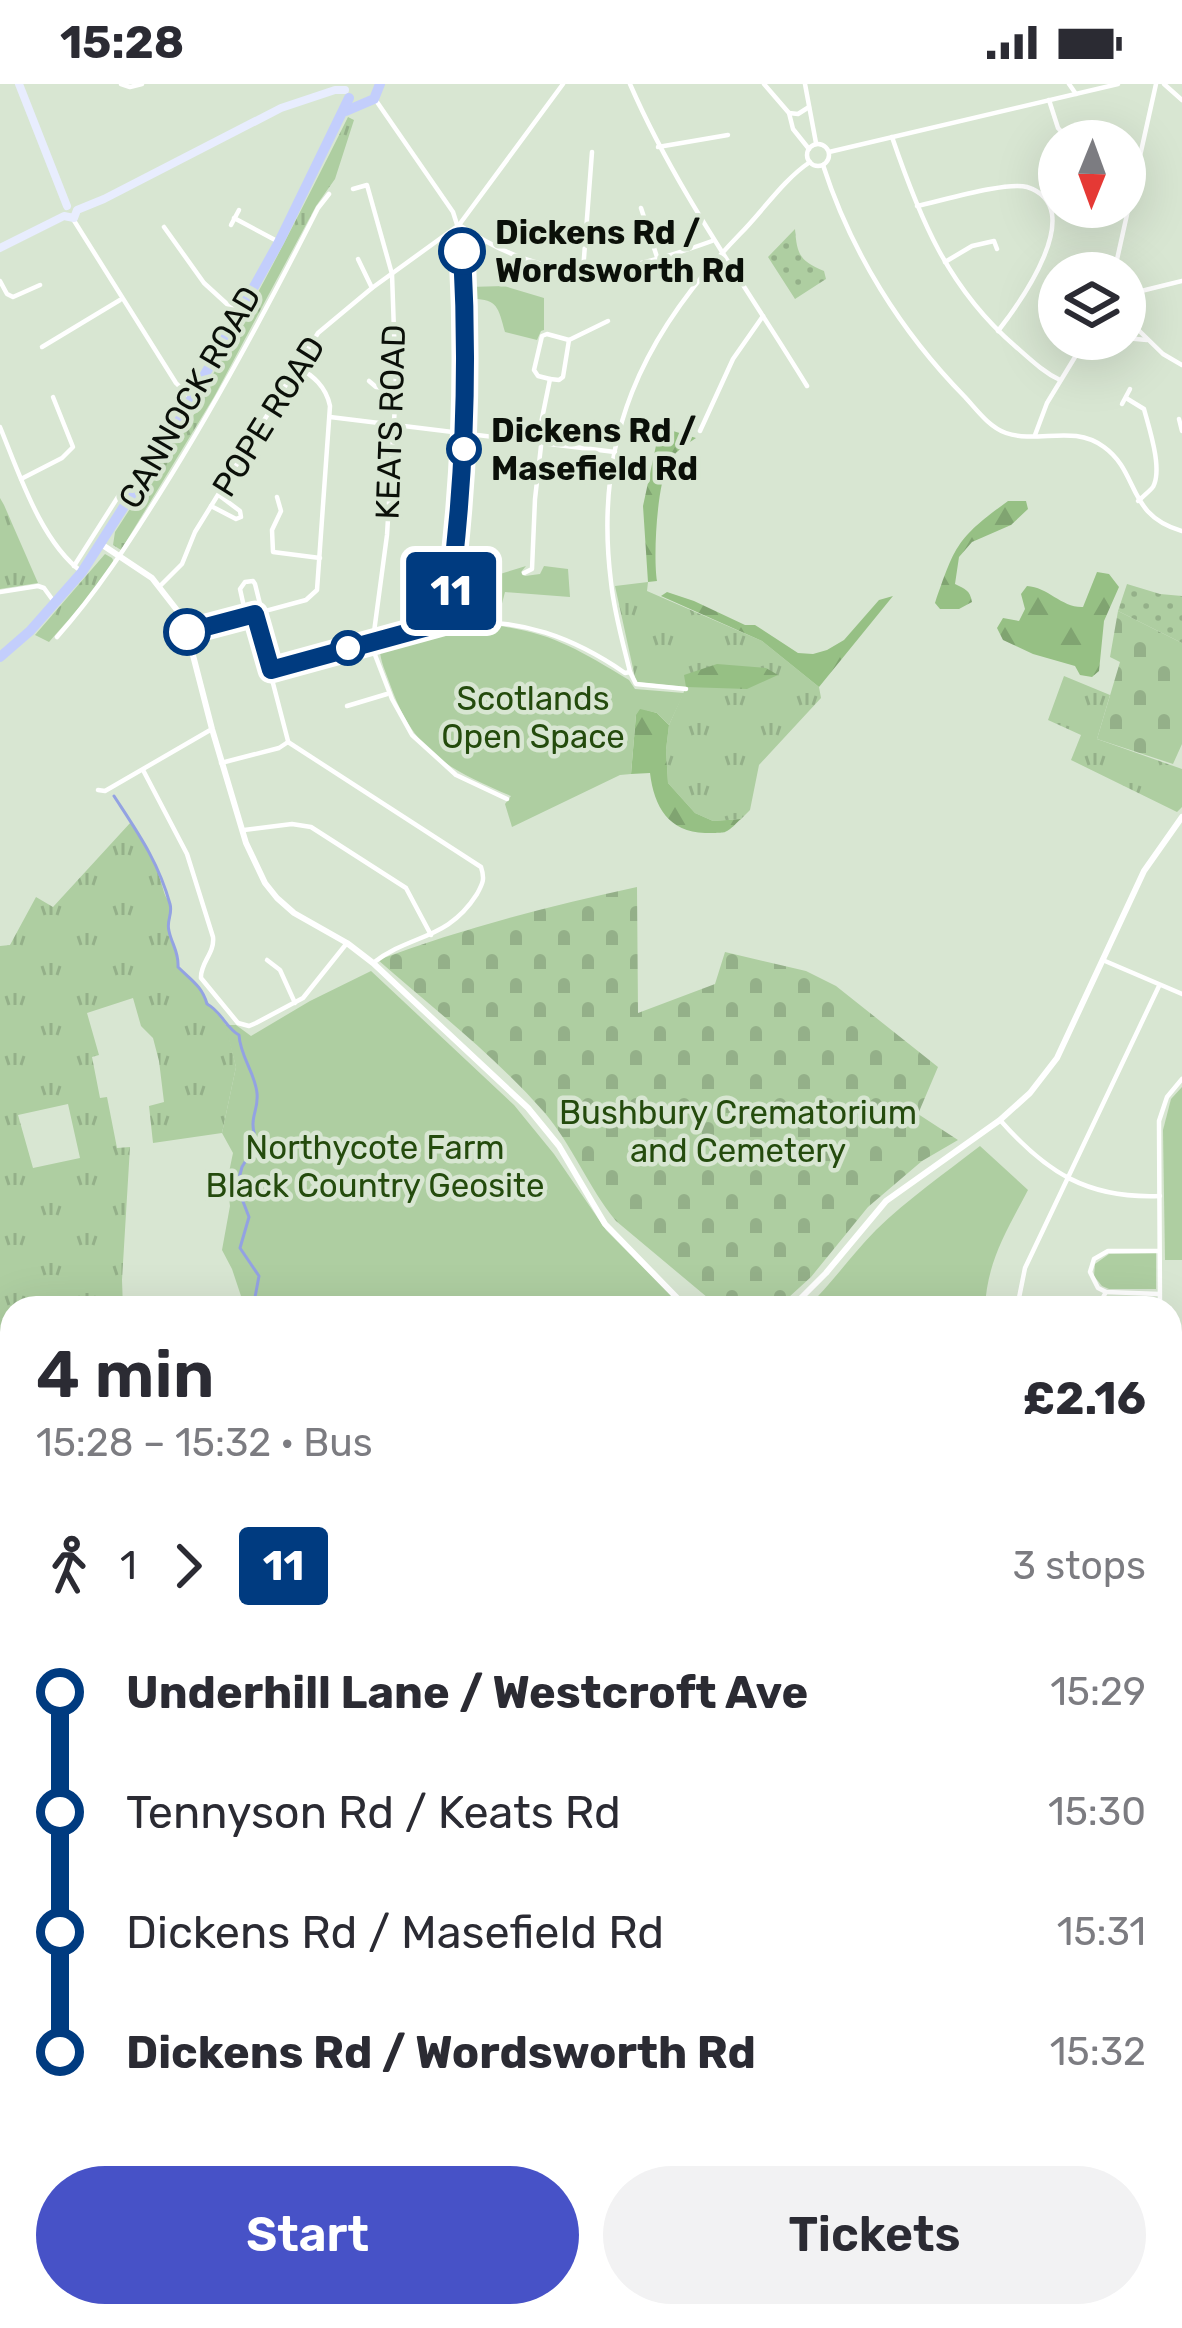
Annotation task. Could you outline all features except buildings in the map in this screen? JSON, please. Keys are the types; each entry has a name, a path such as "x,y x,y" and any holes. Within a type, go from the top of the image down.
{"highway":[{"path":"343,113 369,101 381,84"},
{"path":"346,91 369,101"},
{"name":"CANNOCK ROAD","path":"0,657 56,604 101,544 192,399 279,242 343,113 346,91"}],"main road":[{"path":"19,84 70,213"},
{"path":"0,248 280,109 335,90 346,91"}],"street":[{"path":"121,84 142,84"},
{"name":"POPE ROAD","path":"160,586 182,564 211,506 318,333 459,225 562,84"},
{"path":"630,84 658,147 712,241 807,386"},
{"path":"764,84 789,113 793,129 812,147"},
{"path":"686,689 635,683 630,672 611,587 608,545 615,452 651,346 700,277 810,162 805,84"},
{"path":"1069,84 1076,94"},
{"path":"829,152 1118,84"},
{"path":"1119,252 1159,84 1182,100"},
{"path":"1049,100 1055,120"},
{"path":"369,101 459,225 507,252 583,271 621,269 712,241"},
{"path":"789,113 809,107"},
{"path":"658,147 728,135"},
{"path":"892,137 916,206 945,262 998,331 1060,380"},
{"path":"812,147 822,145 829,152"},
{"path":"583,271 592,152"},
{"path":"810,162 823,165 829,152"},
{"path":"823,165 856,246 886,297 933,362 996,428 1013,435 1068,434 1101,445 1119,462 1138,501 1158,520 1182,531"},
{"name":"KEATS ROAD","path":"352,189 367,185 392,274 395,425 387,536 370,641"},
{"path":"916,206 1010,186 1025,187 1046,202 1053,222 1047,250 1020,302 998,331"},
{"name":"CANNOCK ROAD","path":"57,637 121,556 196,435 329,194"},
{"path":"640,208 658,260"},
{"path":"238,210 232,221 279,242"},
{"path":"70,213 176,383 192,399"},
{"path":"446,622 464,434 466,326 459,225"},
{"path":"164,227 204,283 238,315"},
{"path":"945,262 972,246 1005,239"},
{"path":"994,241 997,249"},
{"path":"358,259 372,288"},
{"path":"0,280 13,297 40,285"},
{"path":"1146,289 1182,280"},
{"path":"42,346 121,299"},
{"path":"700,431 733,359 764,315"},
{"path":"569,340 563,377 538,376 534,370 540,339 547,334 569,340 608,321"},
{"path":"1147,340 1182,364"},
{"path":"1035,435 1047,403 1073,360"},
{"path":"187,632 311,597 319,585 328,395 313,376 297,366"},
{"path":"532,568 539,443 550,379"},
{"path":"369,382 396,389"},
{"path":"1130,389 1124,401 1144,409 1156,472 1153,488 1138,501"},
{"path":"21,479 62,458 73,447 51,395"},
{"path":"330,417 615,452"},
{"path":"1179,419 1181,430"},
{"path":"0,427 45,527 78,569 123,489 128,485 137,488"},
{"path":"1144,445 1153,443"},
{"path":"211,506 236,519 242,517 218,495"},
{"path":"277,497 281,511 272,530 273,552 320,557"},
{"path":"101,544 160,586 180,614 252,860 277,898 373,962 528,1108 559,1146 605,1224 675,1296"},
{"path":"524,573 541,570"},
{"path":"246,616 240,589 253,581 288,742"},
{"path":"0,592 44,588 56,604"},
{"path":"271,670 446,622 490,620 531,626 569,639 630,672"},
{"path":"370,641 376,665 412,734 456,775 507,800"},
{"path":"356,714 350,706 389,693"},
{"path":"98,790 105,791 212,729"},
{"path":"221,763 288,742"},
{"path":"288,742 481,867 484,882 448,926 373,962"},
{"path":"143,770 187,854 213,937 201,978 238,1023 256,1023 295,1004 346,943"},
{"path":"803,1296 886,1202 1030,1093 1057,1058 1148,864 1182,817"},
{"path":"242,830 292,824 310,827 406,888 431,935"},
{"path":"267,960 280,970 295,1004"},
{"path":"1102,960 1182,994"},
{"path":"1019,1296 1025,1268 1159,986"},
{"path":"1160,1251 1100,1254 1090,1272 1092,1282 1106,1292 1160,1294 1160,1251 1160,1196 1159,1121 1167,1097 1182,1079"},
{"path":"1000,1120 1036,1158 1069,1180 1110,1194 1160,1196"},
{"path":"1104,1296 1106,1292"}],"green space":[{"path":"348,117 354,120 335,179 214,397 121,550 113,545 115,532 199,407"},
{"path":"795,229 801,256 824,271 826,279 795,299 768,257"},
{"path":"504,286 544,298 544,330 537,340 505,332 495,305 469,299 469,287"},
{"path":"660,427 696,438 673,456 664,474 657,521 657,581 648,582 643,506"},
{"path":"0,498 4,505 38,583 0,589"},
{"path":"1008,501 1026,501 1028,509 1011,525 972,542 959,557 955,584 968,592 972,602 959,609 940,609 935,603 960,544"},
{"path":"105,554 114,562 92,593 49,642 35,635"},
{"path":"526,566 521,572 525,576 540,574 544,566 568,569 570,597 505,592 498,619 488,618 490,577"},
{"path":"1097,572 1109,574 1119,587 1104,621 1099,671 1092,677 1080,675 1075,666 1003,640 997,628 1003,618 1019,621 1025,609 1021,594 1027,586 1083,607"},
{"path":"648,582 647,591 762,641 819,687 821,698 759,765 750,810 741,819 713,821 695,813 668,783 669,725 686,687 636,682 615,586"},
{"path":"1127,584 1182,596 1182,643 1118,611"},
{"path":"667,592 755,625 798,653 813,654 844,640 879,600 893,596 819,687 762,641 661,596"},
{"path":"1118,611 1182,643 1182,744 1173,764 1097,739 1120,662 1110,657"},
{"name":"Scotlands Open Space","path":"484,624 560,642 629,680 635,689 684,693 669,725 657,713 640,709 636,715 631,774 512,827 505,804 511,796 453,767 423,744 401,710 380,654 380,642 405,634"},
{"path":"717,664 766,668 778,675 747,689 686,687 684,675"},
{"path":"1064,676 1110,695 1097,739 1182,769 1182,807 1177,812 1071,760 1081,735 1048,720"},
{"path":"640,708 657,713 669,725 668,783 695,813 713,821 741,819 730,829 692,832 673,823 655,797 650,773 631,774"},
{"path":"131,822 151,856 170,905 168,924 179,967 226,1025 236,1067 222,1133 153,1143 149,1106 164,1102 159,1061 133,998 87,1013 99,1055 92,1057 100,1098 107,1097 117,1148 130,1147 123,1296 0,1296 0,946 10,945 36,897 53,907","holes":["68,1104 80,1158 33,1168 18,1115"]},
{"name":"Bushbury Crematorium and Cemetery","path":"637,887 638,1013 715,984 725,952 806,971 836,986 938,1067 918,1114 958,1140 922,1161 868,1207 790,1296 706,1296 616,1221 564,1139 525,1091 378,960"},
{"name":"Northycote Farm Black Country Geosite","path":"371,971 514,1105 606,1230 671,1296 241,1296 222,1250 233,1153 222,1133 236,1067 225,1025 236,1025 251,1036"},
{"path":"1182,1087 1182,1260 1165,1260 1163,1130 1171,1099"},
{"path":"980,1146 1028,1190 994,1261 986,1296 817,1296 867,1240"},
{"path":"1156,1253 1156,1289 1109,1289 1094,1276 1095,1264 1109,1254"}],"waterway":[{"path":"114,796 165,889 178,967 239,1035 256,1086 253,1127 257,1142 237,1186 249,1217 240,1248 259,1276 255,1296"}],"bus line":[{"name":"11","path":"187,632 255,614 271,670 446,622 464,434 462,251"}],"place":[{"name":"Dickens Rd / Wordsworth Rd","path":"462,251"},
{"name":"Dickens Rd / Masefield Rd","path":"464,449"}]}
